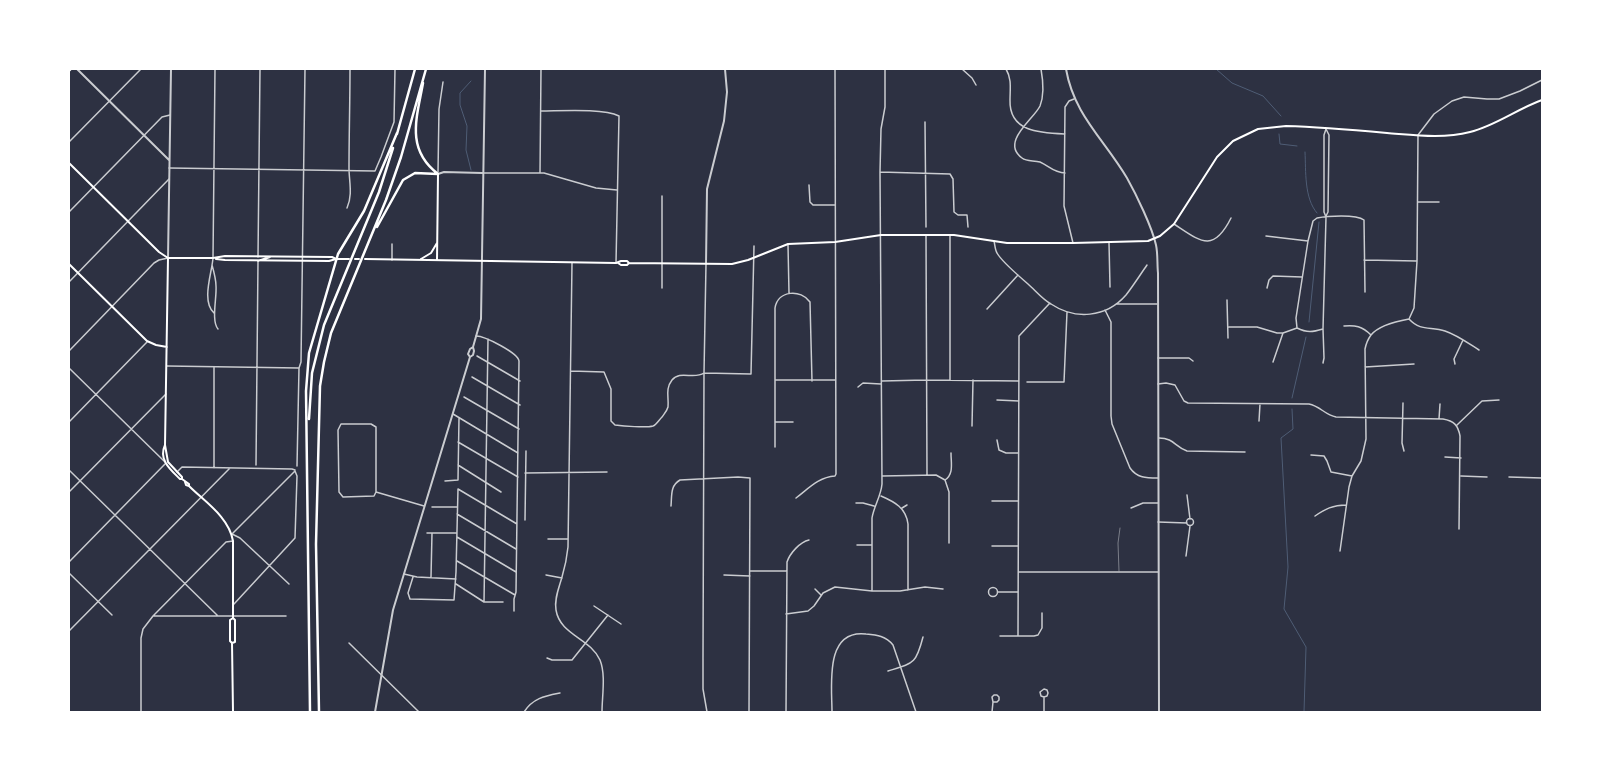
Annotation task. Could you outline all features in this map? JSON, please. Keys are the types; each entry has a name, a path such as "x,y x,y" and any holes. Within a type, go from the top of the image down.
{"highway":[{"path":"310,712 308,444 309,399 312,373 324,325 379,192 415,69"},
{"path":"426,69 416,121 415,135 417,145 424,160 430,168 438,174"},
{"path":"319,712 316,544 320,386 331,333 364,254 401,157 426,69"},
{"path":"308,444 306,391 309,353 336,259 342,245 364,211 397,133"},
{"path":"371,236 403,180 409,175 419,172 438,174"}],"main road":[{"path":"365,259 572,263 617,263 627,261 630,263 662,264 732,264 754,258 788,244 835,242 881,235 950,235 1007,243 1109,243 1155,240 1174,224 1217,157 1233,141 1253,130 1272,126 1286,126 1444,136 1476,130 1542,100"},
{"path":"69,163 159,252 168,258 213,258 225,256 332,257 336,259"},
{"path":"437,260 438,174"},
{"path":"419,260 433,251 437,240"},
{"path":"258,261 270,257"},
{"path":"168,258 164,447 166,463 180,479 189,484 189,486 226,522 232,534 233,617 235,620 235,642 232,643"},
{"path":"213,258 258,261 331,261 336,259 349,259"},
{"path":"69,264 147,341 166,347"},
{"path":"166,463 177,472 182,479"},
{"path":"233,617 230,620 230,641 232,643 233,712"}],"street":[{"path":"77,69 169,160"},
{"path":"69,142 141,69"},
{"path":"69,351 154,263 168,258 170,69"},
{"path":"214,313 210,309 208,300 210,271 213,258 215,69"},
{"path":"258,257 260,69"},
{"path":"297,466 299,368 301,362 305,69"},
{"path":"347,208 349,203 350,188 350,69"},
{"path":"169,168 375,171 382,157 394,122 395,69"},
{"path":"375,712 393,610 452,414 470,357 473,355 473,347 481,313 482,173 485,69"},
{"path":"540,173 541,69"},
{"path":"707,712 703,689 703,674 704,373 707,189 724,121 727,92 725,69"},
{"path":"796,498 818,480 824,477 835,476 836,474 835,69"},
{"path":"872,590 871,523 874,506 880,496 882,476 880,172 881,129 885,107 885,69"},
{"path":"962,69 972,78 976,86"},
{"path":"1006,69 1010,79 1011,114 1016,121 1022,126 1040,133 1065,134"},
{"path":"1041,69 1041,103 1037,110 1022,126 1016,142 1016,147 1019,155 1026,160 1041,163 1056,172 1064,173"},
{"path":"1066,69 1068,82 1074,99 1082,114 1127,178 1136,195 1157,248 1158,712"},
{"path":"1340,551 1346,505 1352,476 1361,461 1366,439 1365,349 1371,335 1380,329 1409,319 1414,308 1417,261 1418,135 1432,116 1452,101 1464,97 1499,99 1542,80"},
{"path":"443,82 439,110 438,174 444,172 540,173 596,188 617,190"},
{"path":"1073,243 1065,210 1064,173 1065,106 1069,101 1074,99"},
{"path":"541,111 599,112 619,116 617,263"},
{"path":"69,212 163,116 170,115"},
{"path":"925,122 926,227"},
{"path":"1326,129 1324,142 1324,212 1326,217"},
{"path":"1323,363 1329,135 1326,129"},
{"path":"880,172 947,172 953,176 954,211 956,214 967,215 968,227"},
{"path":"69,282 169,179"},
{"path":"809,185 810,202 814,204 835,205"},
{"path":"662,196 662,288"},
{"path":"1418,202 1439,202"},
{"path":"1297,328 1296,318 1308,241 1313,221 1317,218 1360,217 1364,220 1365,292"},
{"path":"1174,224 1198,239 1209,241 1218,237 1231,218"},
{"path":"926,235 927,475"},
{"path":"950,235 950,380"},
{"path":"1266,236 1308,241"},
{"path":"994,241 996,253 1049,304 1073,314 1091,315 1116,304 1125,296 1147,265"},
{"path":"1109,243 1110,287"},
{"path":"392,244 392,260"},
{"path":"788,244 789,293"},
{"path":"570,371 604,372 611,389 611,417 613,424 650,426 657,423 666,411 668,406 667,390 673,379 678,376 700,376 704,373 751,374 754,246"},
{"path":"1364,260 1417,261"},
{"path":"256,465 258,261"},
{"path":"572,263 568,552 556,602 558,618 561,624 568,631 587,643 598,656 602,669 602,712"},
{"path":"212,265 216,288 214,313 216,328 218,329"},
{"path":"987,309 1018,275"},
{"path":"1267,288 1269,280 1274,276 1302,277"},
{"path":"775,447 775,308 779,298 789,293 804,295 810,302 812,381"},
{"path":"1227,300 1229,327 1228,338"},
{"path":"1018,636 1018,453 1020,336 1049,304"},
{"path":"1116,304 1157,304"},
{"path":"1105,310 1111,322 1112,424 1130,468 1134,473 1140,477 1158,478"},
{"path":"1027,382 1064,382 1067,312"},
{"path":"1409,319 1414,324 1423,328 1442,330 1479,350"},
{"path":"1344,326 1352,325 1362,327 1371,335"},
{"path":"1229,327 1257,327 1277,333 1283,333 1297,328 1306,332 1312,332 1323,328"},
{"path":"1273,362 1283,333"},
{"path":"476,336 488,339 519,358 520,405 514,611"},
{"path":"484,602 488,339"},
{"path":"1455,364 1454,359 1463,340"},
{"path":"69,422 147,341"},
{"path":"470,357 468,354 470,349 473,347"},
{"path":"477,356 520,381"},
{"path":"1158,358 1189,358 1193,361"},
{"path":"1365,367 1414,364"},
{"path":"166,366 299,368"},
{"path":"214,366 214,468"},
{"path":"69,368 166,463 69,562"},
{"path":"472,377 520,405"},
{"path":"776,380 835,380"},
{"path":"858,387 863,384 926,380 1019,381"},
{"path":"972,426 973,380"},
{"path":"1158,384 1166,383 1175,385 1184,401 1188,403 1309,404 1316,406 1333,417 1447,420 1457,425 1460,436 1461,476 1459,529"},
{"path":"69,492 166,394"},
{"path":"464,397 519,429"},
{"path":"997,400 1019,401"},
{"path":"1457,425 1482,401 1499,400"},
{"path":"1403,403 1402,443 1404,451"},
{"path":"1259,421 1260,404"},
{"path":"1439,419 1440,404"},
{"path":"452,414 519,453"},
{"path":"445,481 458,480 459,418"},
{"path":"776,422 793,422"},
{"path":"341,424 371,424 376,427 376,492 371,497 343,497 338,492 338,430 341,424"},
{"path":"1158,438 1167,438 1182,450 1187,451 1245,452"},
{"path":"997,440 999,450 1003,453 1018,453"},
{"path":"458,442 518,477"},
{"path":"525,520 526,451"},
{"path":"945,480 950,476 951,472 951,453"},
{"path":"1311,455 1324,456 1331,472 1352,476"},
{"path":"1444,457 1461,458"},
{"path":"458,466 501,492"},
{"path":"177,472 182,467 292,469 295,471 297,476 296,537 294,541 233,604"},
{"path":"69,631 230,468"},
{"path":"69,470 218,616"},
{"path":"289,584 240,538 232,534 295,471"},
{"path":"525,473 607,472"},
{"path":"882,476 927,475 939,476 945,480 948,490 949,543"},
{"path":"1461,476 1487,477"},
{"path":"1509,477 1542,478"},
{"path":"671,506 672,491 676,482 684,479 750,478 749,712"},
{"path":"413,576 408,596 410,599 454,600 456,584 458,489 517,524"},
{"path":"376,492 424,506"},
{"path":"880,496 893,501 902,508 908,523 908,590"},
{"path":"1186,556 1190,526 1194,523 1193,520 1190,519 1187,496"},
{"path":"992,501 1018,501"},
{"path":"856,503 862,502 874,506"},
{"path":"1131,508 1143,503 1158,503"},
{"path":"902,508 907,505"},
{"path":"1315,516 1334,506 1346,505"},
{"path":"432,507 457,508"},
{"path":"457,514 517,549"},
{"path":"1187,523 1187,520 1190,519"},
{"path":"1158,522 1187,523 1190,526"},
{"path":"427,533 457,533"},
{"path":"431,578 432,533"},
{"path":"457,537 516,572"},
{"path":"548,539 568,539"},
{"path":"786,712 787,562 790,555 804,541 809,540"},
{"path":"141,712 142,634 146,624 226,542 233,541"},
{"path":"857,545 872,545"},
{"path":"992,546 1018,546"},
{"path":"456,561 515,595"},
{"path":"750,571 786,571"},
{"path":"1019,572 1158,572"},
{"path":"69,573 112,615"},
{"path":"404,574 431,578 456,578"},
{"path":"546,575 562,578"},
{"path":"724,575 750,576"},
{"path":"456,584 484,602 503,602"},
{"path":"786,614 808,610 814,606 821,594 832,588 838,587 872,590 908,590 926,587 943,589"},
{"path":"997,592 996,588 990,588 988,592 990,596 993,596 997,592 1018,592"},
{"path":"815,589 821,594"},
{"path":"594,606 621,624"},
{"path":"1000,636 1034,636 1041,632 1042,613"},
{"path":"548,658 552,660 572,660 608,615"},
{"path":"153,616 286,616"},
{"path":"832,712 833,663 836,650 840,642 846,637 856,633 880,636 889,640 896,649 916,712"},
{"path":"888,671 913,662 918,656 924,637"},
{"path":"349,643 419,712"},
{"path":"1044,697 1047,696 1048,693 1047,690 1044,689 1040,692 1041,696 1044,697 1044,712"},
{"path":"524,712 530,704 537,699 560,693"},
{"path":"992,712 994,702"}],"lane":[{"path":"1119,572 1118,542 1120,528"}],"waterway":[{"path":"1216,69 1232,83 1263,96 1281,116"},
{"path":"471,81 460,93 460,105 467,126 466,150 471,170"},
{"path":"1279,134 1280,144 1297,146"},
{"path":"1305,152 1308,192 1310,200 1317,213"},
{"path":"1309,322 1319,222"},
{"path":"1292,398 1306,337"},
{"path":"1292,409 1293,429 1281,438 1288,567 1284,609 1306,647 1304,712"}]}
